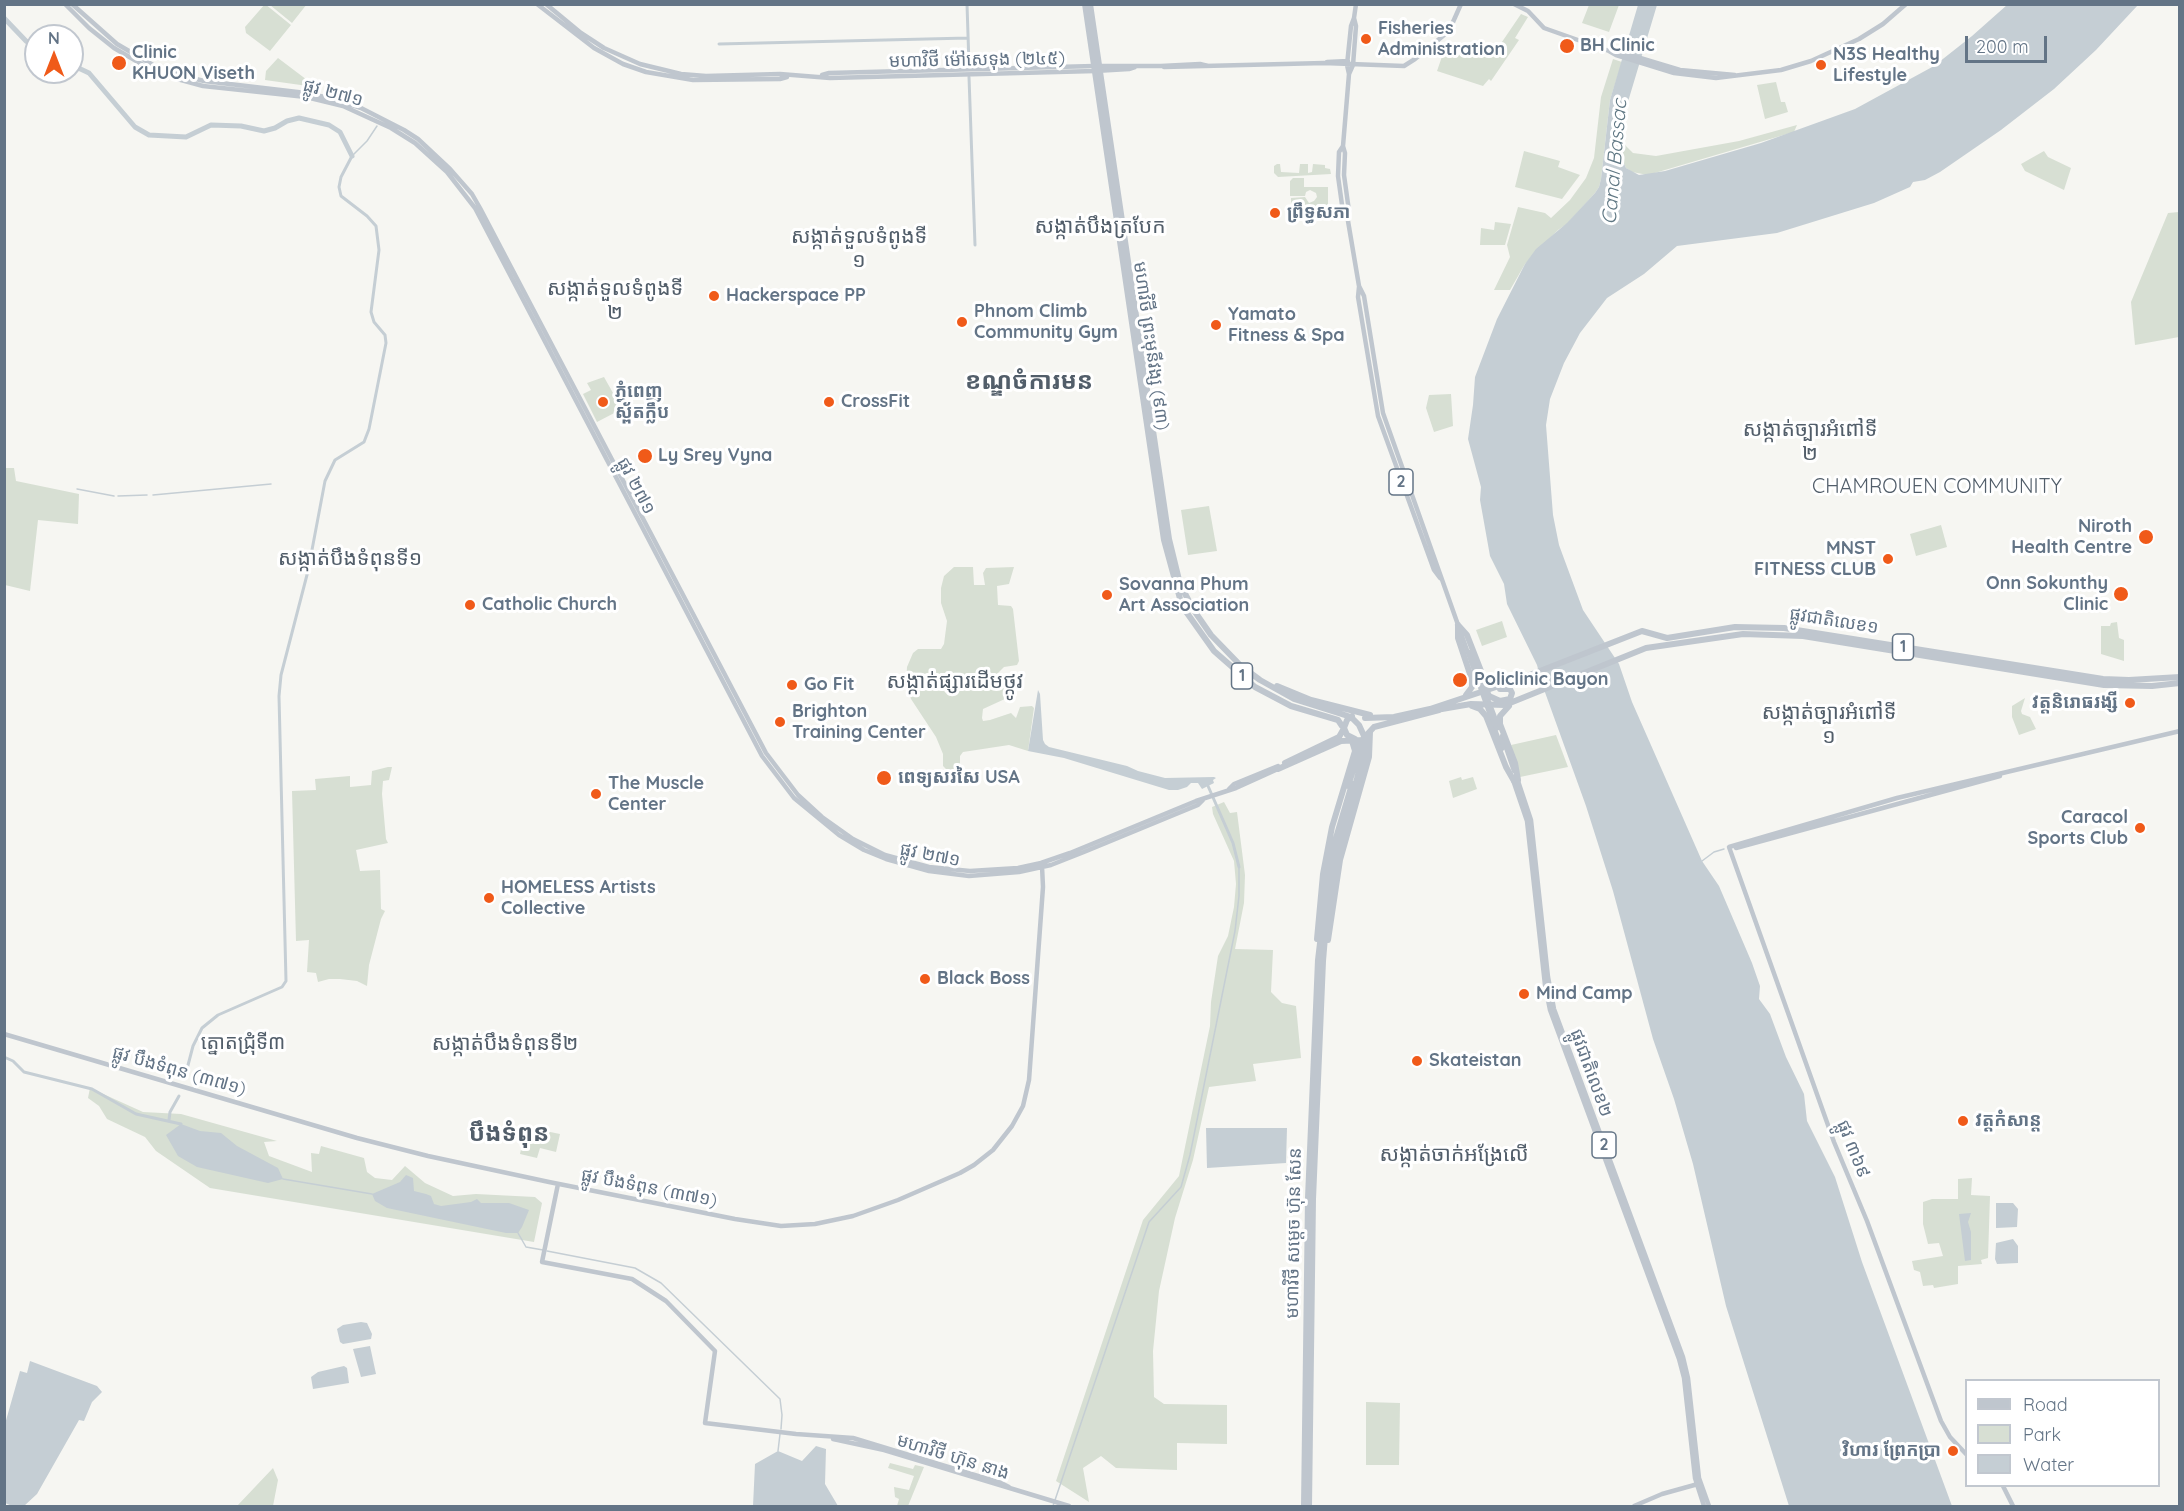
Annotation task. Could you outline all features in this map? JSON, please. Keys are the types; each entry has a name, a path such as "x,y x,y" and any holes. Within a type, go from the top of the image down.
{"highway":[{"name":"មហាវិថី ព្រះមុនីវង្ស (៩៣)","path":"1085,4 1089,16 1169,539 1178,584"},
{"name":"មហាវិថី ព្រះមុនីវង្ស (៩៣)","path":"1089,16 1090,4"},
{"path":"1178,584 1211,635 1239,668 1292,704 1338,718 1357,748 1348,780 1349,792 1340,860 1324,919"},
{"name":"1","path":"1178,584 1222,644 1273,690 1284,703 1338,720 1344,728"},
{"name":"1","path":"1178,584 1182,606 1214,651 1236,672 1273,690 1290,692 1374,727 1460,702 1631,634"},
{"path":"1458,625 1467,635 1477,674 1472,687 1460,702 1480,709 1486,716 1506,767 1516,780"},
{"path":"1278,767 1339,737 1349,717 1364,722 1401,717 1443,707 1504,687 1510,689 1512,693 1508,700 1495,699 1488,693 1477,674 1458,638 1458,625"},
{"name":"ផ្លូវជាតិលេខ១","path":"1631,634 1645,631 1667,638 1728,628 1784,627 2097,678 2129,680 2180,677"},
{"path":"1631,634 1644,633 1651,637 1652,644 1646,648"},
{"name":"ផ្លូវជាតិលេខ១","path":"1514,702 1646,648 1737,634 1784,634 2089,683 2137,686 2180,683"},
{"path":"1477,674 1492,683 1508,683"},
{"path":"1273,690 1364,722"},
{"path":"1273,690 1310,705 1348,715 1359,725 1364,736 1364,748 1334,841 1321,961"},
{"path":"1284,703 1290,692"},
{"name":"1","path":"1460,702 1500,706 1514,702"},
{"path":"1514,702 1504,709 1500,720 1515,763 1516,780"},
{"name":"1","path":"1364,722 1394,714 1443,707"},
{"path":"1278,767 1341,741 1362,738 1364,722"},
{"path":"1334,841 1349,792 1358,782 1366,753 1364,722"},
{"path":"1286,762 1341,738 1344,728"},
{"name":"មហាវិថី សម្តេច ហ៊ុន សែន","path":"1304,1506 1308,1198 1321,961"},
{"name":"មហាវិថី សម្តេច ហ៊ុន សែន","path":"1309,1506 1313,1199 1321,961"}],"main road":[{"name":"ផ្លូវ ២៧១","path":"65,4 89,28 114,48 150,69 203,86 306,98 343,106 391,128 434,160 458,185 475,208 762,756 794,798 839,835 864,850 928,872 958,876 1018,872 1191,808 1204,799 1236,788 1278,767"},
{"name":"ផ្លូវ ២៧១","path":"72,4 117,44 153,64 204,81 306,93 345,102 392,123 418,139 463,183 480,208 754,731 776,768 798,795 822,817 859,842 885,855 909,863 948,870 970,871 1042,865"},
{"name":"មហាវិថី ម៉ៅសេទុង (២៤៥)","path":"537,4 586,43 614,59 646,72 681,77 772,79 789,76 820,76 830,73 1129,69 1161,66 1169,69 1350,63 1395,67 1408,64 1449,31 1461,4"},
{"name":"មហាវិថី ម៉ៅសេទុង (២៤៥)","path":"546,4 589,39 610,51 648,67 681,77"},
{"name":"2","path":"1356,4 1351,26 1350,63 1343,146 1339,152 1338,183 1343,212 1348,221 1378,416 1434,570 1441,580 1463,636 1509,763"},
{"path":"1514,4 1528,11 1544,28 1609,51 1648,63 1685,70 1736,75 1781,70 1828,55 1872,31 1906,4"},
{"name":"2","path":"1463,636 1516,780"},
{"name":"ផ្លូវ ៣៦៩","path":"1965,1453 1950,1437 1941,1421 1867,1221 1834,1143 1771,960 1729,848 1908,795 2180,731"},
{"name":"ផ្លូវជាតិលេខ២","path":"1516,780 1531,820 1548,1002 1554,1025 1675,1340 1684,1378 1698,1484 1704,1506"},
{"name":"ផ្លូវ បឹងទំពុន (៣៧១)","path":"4,1034 375,1142 558,1184 750,1222 806,1226 842,1219 936,1185 974,1165 1007,1135 1019,1116 1027,1092 1043,887 1042,865"},
{"name":"មហាវិថី ហ៊ុន នាង","path":"558,1184 542,1262 632,1279 666,1301 715,1351 705,1423 828,1437 918,1459 1069,1506"},
{"path":"1634,1506 1662,1494 1698,1484"},
{"name":"ផ្លូវជាតិលេខ២","path":"1698,1484 1708,1506"},
{"path":"2004,1487 2013,1506"}],"green space":[{"path":"265,4 291,25 270,51 246,33 245,27"},
{"path":"270,4 307,4 292,23 270,5"},
{"path":"1589,5 1619,5 1609,32 1582,23"},
{"path":"1521,14 1528,17 1515,38 1519,40 1491,81 1489,79 1483,86 1437,71 1447,42 1491,58"},
{"path":"278,58 315,87 265,80 266,71"},
{"path":"1613,59 1622,62 1610,100 1599,187 1567,224 1558,230 1525,264 1510,290 1494,290 1510,257 1507,245 1518,207 1545,213 1551,218 1570,200 1586,178 1594,158 1601,97"},
{"path":"1776,82 1781,102 1785,102 1788,112 1765,119 1757,85"},
{"path":"1797,125 1794,132 1648,175 1632,172 1626,168 1623,161 1623,143 1633,153 1656,156 1739,141"},
{"path":"1524,151 1560,161 1558,167 1580,175 1562,199 1515,187"},
{"path":"2044,151 2048,157 2071,168 2064,190 2025,171 2021,164"},
{"path":"1280,164 1281,172 1299,173 1300,164 1308,164 1308,173 1312,172 1313,164 1325,165 1325,168 1330,169 1331,174 1278,177 1274,173 1274,166"},
{"path":"1293,178 1304,178 1304,187 1328,187 1328,207 1300,207 1299,210 1291,210 1291,198 1305,197 1309,203 1317,197 1316,193 1310,190 1305,196 1290,196 1290,181"},
{"path":"2179,212 2179,337 2135,345 2131,302 2168,213"},
{"path":"1495,222 1511,224 1505,245 1480,245 1481,228 1494,230"},
{"name":"ភ្នំពេញ ស្ព័តក្លឹប","path":"604,377 622,409 597,422 583,394 591,390 587,383"},
{"path":"1451,394 1453,426 1434,432 1426,408 1429,395"},
{"path":"4,468 14,468 16,481 79,494 78,524 38,520 30,591 5,585"},
{"path":"1209,506 1217,551 1188,555 1181,510"},
{"path":"1941,525 1947,547 1916,556 1910,534"},
{"path":"954,567 973,567 974,585 985,585 983,573 986,568 1014,567 1009,584 997,586 998,605 1011,606 1013,609 1019,661 1017,665 1004,667 996,675 995,682 1007,682 1007,698 983,709 982,718 983,721 990,720 1011,713 1016,718 1020,707 1032,706 1034,708 1028,751 1009,745 963,752 960,756 960,766 950,773 943,766 943,754 936,737 911,699 906,687 907,667 913,653 918,649 941,649 944,644 947,621 941,603 941,588 944,576"},
{"path":"1502,621 1507,637 1482,646 1476,630"},
{"path":"2117,622 2119,638 2124,640 2124,661 2101,654 2101,626 2110,626 2111,623"},
{"path":"2025,698 2022,714 2030,717 2036,729 2019,735 2012,717 2012,706"},
{"path":"1556,735 1568,767 1520,777 1511,745"},
{"path":"392,767 389,780 383,781 382,794 388,843 356,850 360,871 380,870 381,909 385,911 369,965 367,986 357,981 340,979 318,982 316,973 307,972 309,940 296,941 292,791 316,790 315,779 350,776 350,787 371,785 372,771"},
{"path":"1461,777 1462,780 1473,777 1477,789 1453,798 1449,781"},
{"path":"1224,802 1230,813 1237,812 1245,875 1244,903 1235,949 1273,950 1271,992 1282,1003 1296,1006 1301,1058 1253,1064 1256,1081 1209,1087 1193,1160 1175,1218 1159,1291 1153,1351 1154,1397 1164,1404 1227,1405 1227,1444 1177,1443 1177,1470 1116,1468 1101,1456 1083,1468 1089,1502 1056,1481 1143,1220 1179,1176 1210,1026 1218,956 1228,936 1234,907 1236,884 1234,861 1212,807"},
{"path":"90,1088 143,1112 181,1114 277,1141 264,1142 269,1156 312,1172 311,1153 319,1154 321,1146 364,1158 367,1172 375,1178 392,1180 405,1166 425,1183 453,1196 476,1194 535,1197 542,1203 534,1242 210,1188 156,1151 145,1137 107,1119 99,1106 88,1098"},
{"path":"526,1127 560,1134 556,1152 540,1148 537,1158 520,1154"},
{"path":"1972,1178 1971,1195 1990,1196 1988,1258 1981,1260 1982,1264 1958,1266 1958,1284 1934,1288 1933,1285 1923,1286 1920,1272 1914,1270 1912,1261 1943,1256 1939,1243 1928,1244 1923,1224 1923,1202 1932,1199 1958,1199 1958,1179"},
{"path":"1366,1402 1400,1403 1399,1465 1366,1465"},
{"path":"890,1463 913,1469 915,1465 924,1467 908,1506 897,1506 899,1499 895,1497 894,1487 909,1490 914,1476 888,1468"},
{"path":"273,1468 278,1480 273,1506 237,1506"}],"water":[{"name":"Canal Bassac","path":"1638,5 1657,5 1624,115 1623,161 1626,168 1639,175 1665,171 1761,143 1855,109 1934,66 2007,5 2138,5 2096,50 2054,89 2001,130 1925,180 1913,182 1910,187 1874,203 1777,233 1677,246 1644,274 1607,298 1580,333 1564,363 1550,399 1546,425 1553,515 1559,545 1583,610 1619,664 1632,702 1702,861 1719,886 1752,963 1760,986 1759,999 1770,1014 1786,1057 1804,1094 1807,1121 1835,1177 1862,1262 1952,1506 1789,1506 1726,1306 1693,1164 1653,1039 1613,891 1537,665 1507,604 1504,584 1490,556 1480,500 1481,487 1468,439 1475,377 1497,319 1525,264 1536,249 1567,223 1599,187 1610,100"},
{"path":"1038,690 1043,740 1049,747 1165,778 1214,777 1216,778 1213,780 1214,783 1202,789 1198,783 1191,783 1178,790 1169,790 1064,758 1028,751"},
{"path":"181,1124 200,1131 221,1133 237,1146 278,1168 283,1179 268,1183 197,1167 178,1156 166,1135"},
{"path":"1206,1128 1287,1128 1286,1163 1207,1168"},
{"path":"406,1175 413,1178 414,1191 431,1196 434,1204 441,1206 477,1199 481,1203 509,1203 529,1210 518,1233 506,1233 387,1208 375,1201 372,1194 400,1182"},
{"path":"1996,1203 2013,1203 2018,1209 2017,1227 1996,1228"},
{"path":"1971,1213 1968,1222 1971,1232 1971,1260 1965,1261 1959,1214"},
{"path":"2013,1239 2018,1246 2018,1263 1997,1264 1996,1243"},
{"path":"367,1323 372,1334 371,1339 343,1344 340,1342 337,1329 343,1325"},
{"path":"370,1346 376,1374 361,1377 353,1349"},
{"path":"30,1361 97,1386 102,1392 92,1402 84,1421 79,1420 37,1494 24,1506 12,1506 5,1503 5,1424 20,1371 27,1373"},
{"path":"344,1366 347,1368 349,1383 313,1389 311,1377 318,1372"},
{"path":"816,1446 826,1449 825,1484 838,1506 753,1506 755,1464 778,1451 802,1461"}],"waterway":[{"path":"967,4 969,65"},
{"path":"4,18 24,39"},
{"path":"719,44 968,38"},
{"path":"84,71 89,73 135,127 149,135 186,137 211,125 241,126 264,131 299,118 329,125 340,132 352,156"},
{"path":"969,77 975,245"},
{"path":"352,156 367,141 377,126"},
{"path":"187,1069 193,1046 202,1028 218,1015 282,987 286,981 279,696 281,675 308,571 325,481 335,460 364,442 369,429 386,343 385,335 374,322 371,312 379,250 376,226 341,196 339,187 341,177 352,156"},
{"path":"153,495 271,484"},
{"path":"77,489 114,496"},
{"path":"118,496 147,495"},
{"path":"1208,786 1233,843 1239,867"},
{"path":"1702,861 1714,852 1724,849"},
{"path":"1053,1506 1149,1222 1181,1187 1190,1155 1235,931 1239,896 1239,867"},
{"path":"4,1057 13,1061 24,1072 92,1089 136,1114 181,1124"},
{"path":"169,1120 170,1112 179,1096"},
{"path":"283,1179 372,1194"},
{"path":"518,1233 526,1247 543,1250"},
{"path":"547,1251 635,1268 661,1283 780,1399 781,1429"},
{"path":"778,1451 780,1434"}],"place":[{"name":"Fisheries Administration","path":"1366,39"},
{"name":"BH Clinic","path":"1567,46"},
{"name":"Clinic KHUON Viseth","path":"119,63"},
{"name":"N3S Healthy Lifestyle","path":"1821,65"},
{"name":"ព្រឹទ្ធសភា","path":"1275,213"},
{"name":"Hackerspace PP","path":"714,296"},
{"name":"Phnom Climb Community Gym","path":"962,322"},
{"name":"Yamato Fitness & Spa","path":"1216,325"},
{"name":"ភ្នំពេញ ស្ព័តក្លឹប","path":"603,402"},
{"name":"CrossFit","path":"829,402"},
{"name":"Ly Srey Vyna","path":"645,456"},
{"name":"Niroth Health Centre","path":"2146,537"},
{"name":"MNST FITNESS CLUB","path":"1888,559"},
{"name":"Onn Sokunthy Clinic","path":"2121,594"},
{"name":"Sovanna Phum Art Association","path":"1107,595"},
{"name":"Catholic Church","path":"470,605"},
{"name":"Policlinic Bayon","path":"1460,680"},
{"name":"Go Fit","path":"792,685"},
{"name":"វត្តនិរោធរង្សី","path":"2130,703"},
{"name":"Brighton Training Center","path":"780,722"},
{"name":"ពេទ្យសរសៃ USA","path":"884,778"},
{"name":"The Muscle Center","path":"596,794"},
{"name":"Caracol Sports Club","path":"2140,828"},
{"name":"HOMELESS Artists Collective","path":"489,898"},
{"name":"Black Boss","path":"925,979"},
{"name":"Mind Camp","path":"1524,994"},
{"name":"Skateistan","path":"1417,1061"},
{"name":"វត្តកំសាន្ត","path":"1963,1121"},
{"name":"វិហារ ព្រែកប្រា","path":"1953,1451"}],"district":[{"name":"សង្កាត់បឹងត្របែក","path":"1100,227"},
{"name":"សង្កាត់ទួលទំពូងទី ១","path":"859,249"},
{"name":"សង្កាត់ទួលទំពូងទី ២","path":"615,301"},
{"name":"ខណ្ឌចំការមន","path":"1029,382"},
{"name":"សង្កាត់ច្បារអំពៅទី ២","path":"1810,442"},
{"name":"CHAMROUEN COMMUNITY","path":"1937,487"},
{"name":"សង្កាត់បឹងទំពុនទី១","path":"350,559"},
{"name":"សង្កាត់ផ្សារដើមថ្កូវ","path":"955,682"},
{"name":"សង្កាត់ច្បារអំពៅទី ១","path":"1829,725"},
{"name":"ត្នោតជ្រុំទី៣","path":"243,1043"},
{"name":"សង្កាត់បឹងទំពុនទី២","path":"505,1044"},
{"name":"បឹងទំពុន","path":"509,1134"},
{"name":"សង្កាត់ចាក់អង្រែលើ","path":"1454,1155"}]}
